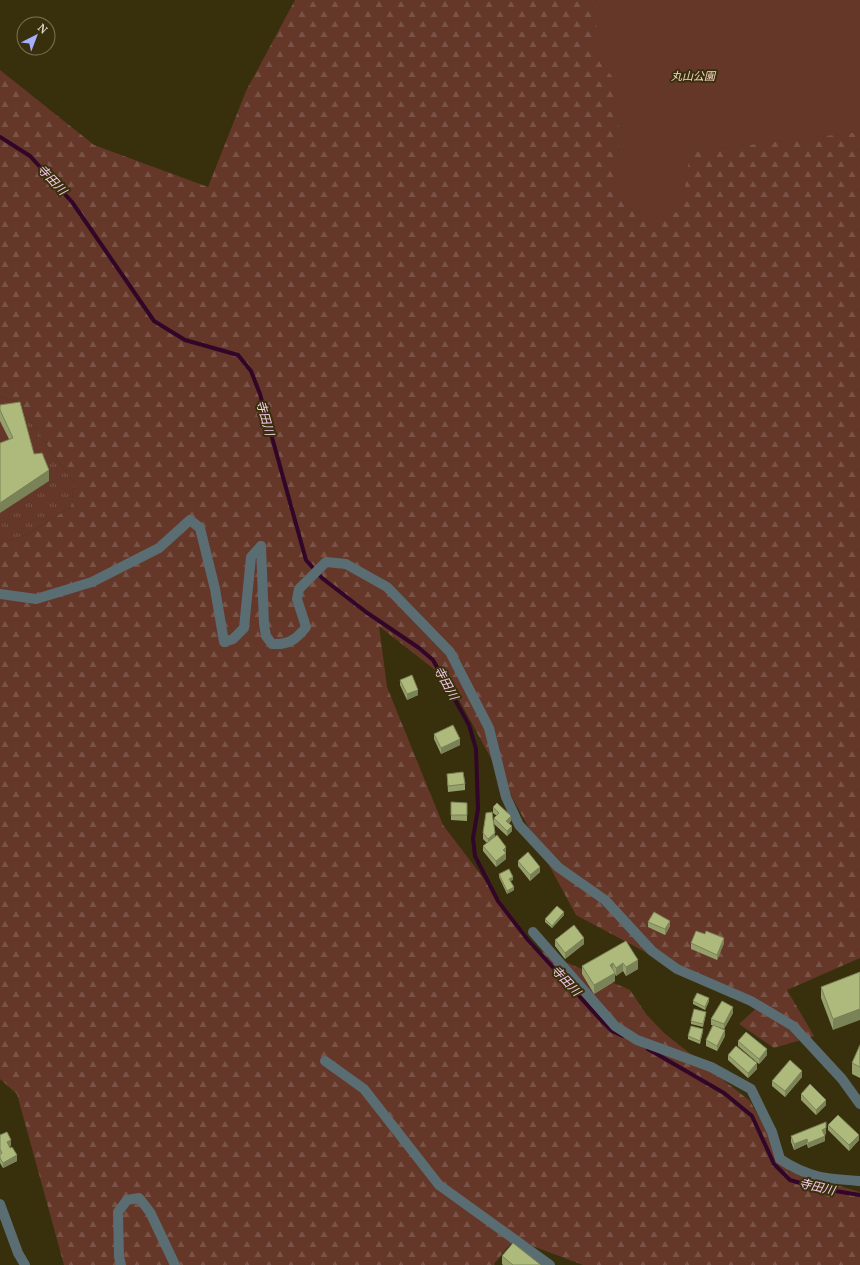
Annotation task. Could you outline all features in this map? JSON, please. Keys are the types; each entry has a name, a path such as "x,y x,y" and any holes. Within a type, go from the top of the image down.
{"street":[{"path":"0,594 36,599 92,582 159,548 190,520 200,528 215,589 224,642 233,639 244,628 251,557 261,546 264,624 266,636 272,644 283,645 293,641 306,627 297,599 299,589 326,562 346,564 387,587 450,652 489,728 506,797 519,825 558,867 605,900 652,951 677,969 751,1001 793,1026 842,1079 860,1104"},
{"path":"533,932 615,1026 637,1040 711,1067 751,1089 772,1132 780,1159 793,1168 821,1178 860,1181"},
{"path":"325,1061 364,1090 439,1185 550,1265"},
{"path":"121,1265 119,1256 118,1212 127,1200 139,1198 150,1212 175,1265"},
{"path":"0,1204 18,1253 25,1265"}],"green space":[{"path":"295,0 860,0 860,958 787,990 814,1036 774,1048 739,1024 760,1005 677,969 576,915 449,681 379,626 387,687 443,825 538,950 630,990 646,1014 664,1033 750,1101 789,1171 860,1192 860,1265 583,1265 514,1239 494,1264 495,1265 64,1265 17,1094 0,1079 0,544 28,534 71,507 74,483 17,402 0,396 0,70 94,145 208,187 246,91"},
{"name":"丸山公園","path":"596,0 860,0 860,132 690,152 684,194 678,212 653,219 626,208 616,190 619,135 617,82 586,46 597,30"},
{"path":"0,396 17,402 74,483 71,507 28,534 0,544"}],"building":[{"path":"20,402 34,454 42,453 49,470 0,503 0,443 13,438 0,410 0,405"},
{"path":"412,675 418,690 407,694 400,680"},
{"path":"453,725 460,739 441,748 434,734"},
{"path":"463,772 465,784 448,786 447,774"},
{"path":"451,802 467,803 467,815 451,815"},
{"path":"497,803 511,816 506,821 512,826 507,831 494,818 499,813 493,807"},
{"path":"492,812 495,833 488,839 483,833 486,813"},
{"path":"497,835 506,847 503,850 506,853 496,861 483,846"},
{"path":"528,852 540,867 530,875 518,861"},
{"path":"509,869 513,877 509,879 514,887 507,891 499,874"},
{"path":"557,906 564,912 552,926 545,919"},
{"path":"654,912 670,921 665,929 648,922"},
{"path":"574,925 584,938 565,953 555,940"},
{"path":"696,931 705,934 706,931 724,938 717,955 691,943"},
{"path":"626,941 638,960 626,967 623,963 616,968 613,963 610,965 615,973 594,985 582,966"},
{"path":"860,972 860,1009 833,1019 821,987"},
{"path":"697,993 709,998 705,1007 693,1001"},
{"path":"722,1001 733,1007 724,1024 711,1019"},
{"path":"694,1009 706,1012 703,1024 691,1021"},
{"path":"713,1025 725,1030 717,1046 706,1040"},
{"path":"691,1026 703,1029 700,1041 688,1036"},
{"path":"746,1032 767,1049 759,1059 738,1041"},
{"path":"860,1045 860,1067 852,1063"},
{"path":"736,1046 757,1063 748,1073 728,1055"},
{"path":"790,1060 802,1071 785,1091 772,1081"},
{"path":"810,1084 826,1100 816,1110 801,1094"},
{"path":"838,1115 859,1135 849,1145 828,1125"},
{"path":"826,1122 826,1128 822,1130 825,1136 808,1143 807,1139 794,1144 791,1136"},
{"path":"7,1132 11,1140 7,1142 10,1148 12,1147 17,1155 3,1163 0,1158 0,1154 2,1153 0,1149 0,1135"},
{"path":"513,1243 541,1265 513,1265 502,1256"}],"waterway":[{"name":"寺田川","path":"0,137 30,156 72,202 154,321 185,340 238,355 251,371 260,394 306,560 322,578 366,612 419,648 433,660 469,725 476,749 478,809 473,838 475,856 498,901 528,940 601,1020 612,1031 623,1036"},
{"name":"寺田川","path":"648,1049 724,1093 752,1116 774,1164 790,1180 817,1188 860,1195"}]}
